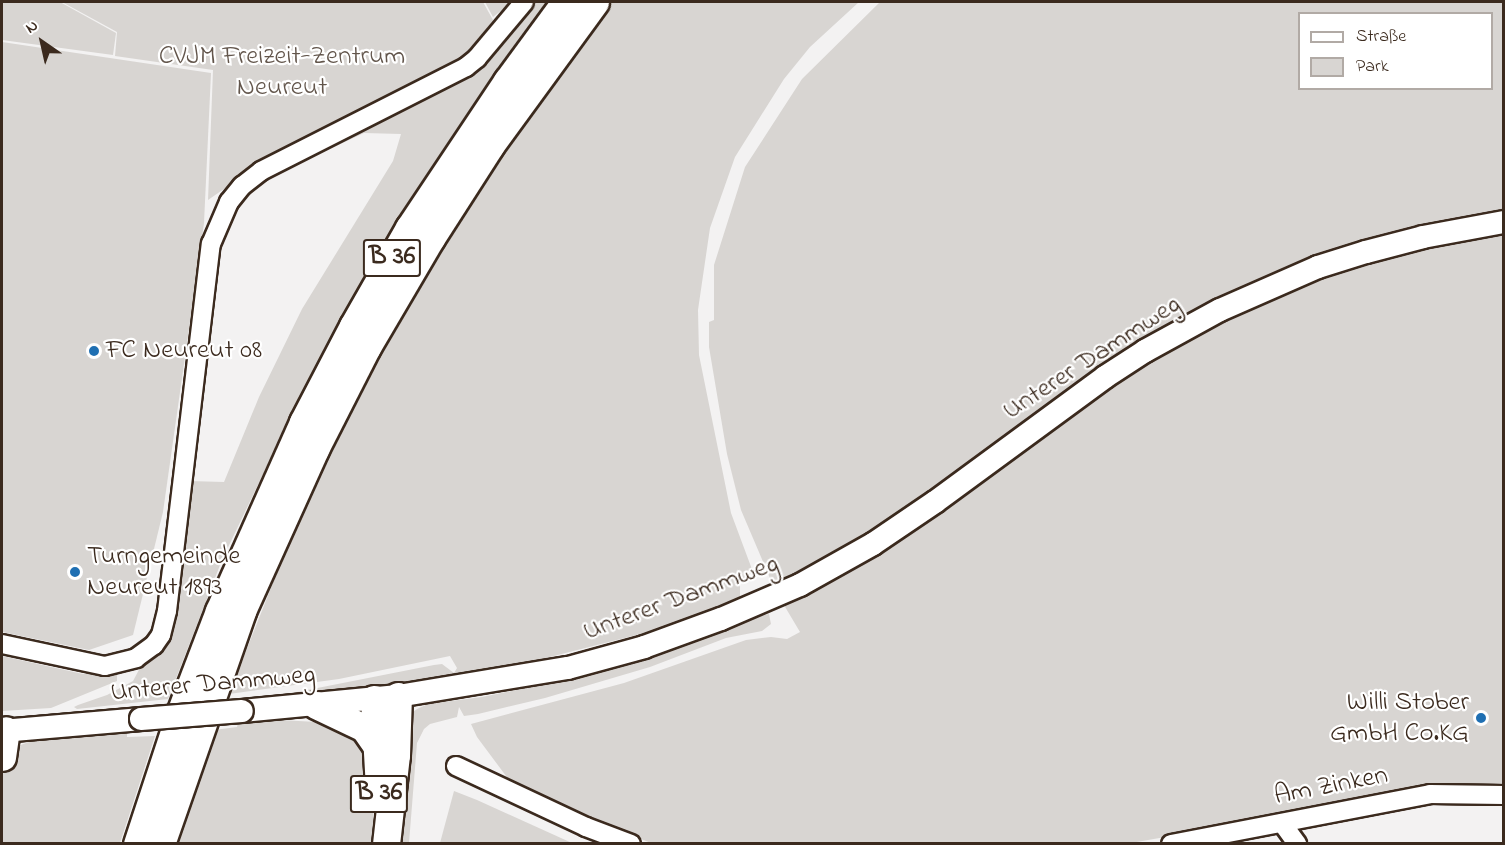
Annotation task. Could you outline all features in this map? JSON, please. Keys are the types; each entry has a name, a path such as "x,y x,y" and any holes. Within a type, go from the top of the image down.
{"highway":[{"name":"B 36","path":"137,843 180,713 219,611 303,422 409,228 507,81 565,2"},
{"name":"B 36","path":"161,843 242,611 315,449 368,347 431,238 490,146 595,2"},
{"name":"B 36","path":"376,843 379,816 376,745 386,697"},
{"path":"386,697 396,755 386,843"},
{"name":"B 36","path":"316,705 364,728 376,745"},
{"path":"2,757 4,731"},
{"name":"B 36","path":"172,843 186,796 186,766"}],"main road":[{"name":"Unterer Dammweg","path":"4,731 386,697 568,668 644,647 762,602 829,570 880,540 1105,377 1186,327 1256,293 1318,267 1423,237 1503,222"}],"street":[{"path":"2,644 105,666 136,658 154,645 161,635 167,611 211,244 229,202 242,186 261,171 466,67 477,58 524,2"},
{"path":"456,766 586,827 631,843"},
{"name":"Am Zinken","path":"1171,843 1430,794 1503,795"},
{"path":"1282,823 1297,843"}],"green space":[{"path":"2,2 60,2 116,33 113,55 2,40"},
{"name":"CVJM Freizeit-Zentrum Neureut","path":"62,2 483,2 493,20 469,53 280,150 208,200 213,70 115,56 117,32"},
{"path":"485,2 512,2 493,17"},
{"path":"533,2 550,2 467,115 424,181 297,403 222,560 168,699 77,709 74,707 107,695 133,681 141,666 166,642 189,481 224,482 259,397 302,309 393,161 401,134 364,133 293,166 292,164 495,47"},
{"path":"611,2 859,2 810,47 784,79 735,157 710,228 698,310 699,355 731,513 753,572 740,583 740,600 656,630 538,660 439,681 248,700 248,698 287,694 434,665 442,664 454,673 457,668 450,656 339,679 229,694 288,545 349,409 382,346 462,211 503,149"},
{"path":"880,2 1503,2 1503,788 1279,817 1131,843 651,843 519,791 477,737 471,724 624,683 746,640 771,637 787,639 800,632 775,590 741,510 727,454 709,347 709,322 714,320 714,265 745,167 802,79"},
{"name":"FC Neureut 08","path":"2,42 211,73 204,223 163,512 133,635 89,650 2,632"},
{"path":"769,614 771,624 762,631 726,638 650,667 545,698 464,716 459,707 457,717 430,724 424,729 417,743 409,843 391,844 409,715 417,709 428,704 482,697 570,679 735,623"},
{"path":"2,656 83,674 117,673 117,681 51,708 2,711"},
{"path":"280,720 335,723 365,738 374,777 373,843 178,844 214,730 237,727 238,723"},
{"path":"127,733 127,737 155,736 120,843 2,844 2,778 5,766 15,747 29,742"},
{"path":"454,791 477,800 572,843 440,843"}],"place":[{"name":"FC Neureut 08","path":"94,351"},
{"name":"Turngemeinde Neureut 1893","path":"75,572"},
{"name":"Willi Stober GmbH Co.KG","path":"1481,718"}]}
